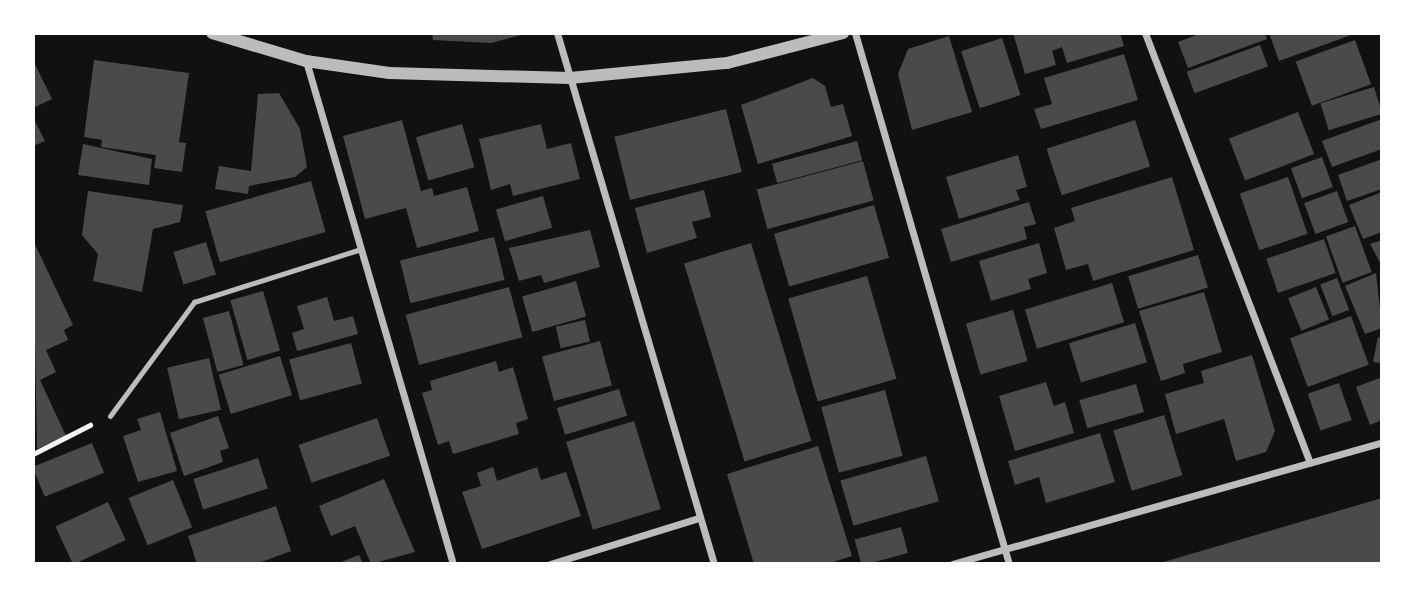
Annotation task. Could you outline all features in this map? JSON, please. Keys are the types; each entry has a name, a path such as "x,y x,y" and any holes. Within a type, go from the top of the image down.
{"street":[{"path":"212,33 306,61 389,73 570,78 726,63 843,33"},
{"path":"557,33 714,564"},
{"path":"855,33 1009,564"},
{"path":"1145,33 1310,462"},
{"path":"306,61 358,250 453,564"},
{"path":"952,564 1382,442"},
{"path":"550,564 699,518"}],"lane":[{"path":"110,416 194,302 358,250"}],"path":[{"path":"33,454 110,416"}],"building":[{"path":"432,33 525,34 491,43 433,40"},
{"path":"1013,33 1120,33 1124,46 1067,63 1062,47 1052,51 1056,65 1025,74"},
{"path":"1202,33 1265,33 1267,39 1188,68 1178,42"},
{"path":"1269,33 1354,33 1354,34 1279,61"},
{"path":"949,36 972,112 912,130 898,74 908,49"},
{"path":"1002,38 1021,95 980,108 961,51"},
{"path":"1355,40 1371,84 1312,106 1296,62"},
{"path":"1260,45 1268,67 1195,93 1187,72"},
{"path":"1124,54 1138,100 1041,129 1034,109 1052,104 1044,78"},
{"path":"33,60 52,99 33,108"},
{"path":"94,60 189,73 179,142 186,143 182,172 154,168 156,155 101,147 102,140 84,137"},
{"path":"813,78 825,86 831,107 843,104 852,136 758,164 741,105"},
{"path":"1374,87 1382,114 1329,130 1320,103"},
{"path":"279,93 300,129 307,167 295,177 249,186 248,194 215,189 219,166 251,171 258,94"},
{"path":"726,109 742,172 630,200 614,137"},
{"path":"1298,112 1314,154 1245,181 1229,139"},
{"path":"33,117 45,141 33,146"},
{"path":"1382,119 1382,149 1332,167 1322,141"},
{"path":"402,120 421,191 432,188 434,196 467,187 479,231 417,248 406,208 365,219 343,136"},
{"path":"1135,120 1150,167 1062,195 1047,149"},
{"path":"462,124 474,167 428,180 416,137"},
{"path":"541,124 547,149 571,143 580,179 513,196 510,184 491,190 479,139"},
{"path":"857,141 862,160 777,183 772,164"},
{"path":"83,144 152,159 149,185 78,175"},
{"path":"1018,155 1027,187 1016,190 1020,200 959,219 946,177"},
{"path":"1322,157 1333,187 1302,198 1291,168"},
{"path":"1382,159 1382,189 1347,201 1338,175"},
{"path":"863,161 874,201 767,229 757,189"},
{"path":"1172,177 1194,250 1093,281 1088,264 1066,270 1054,228 1075,221 1071,208"},
{"path":"1288,177 1308,234 1259,250 1240,194"},
{"path":"311,181 326,232 220,262 205,211"},
{"path":"704,190 711,217 692,222 697,238 647,253 635,208"},
{"path":"88,191 183,205 180,222 153,229 142,292 93,281 98,254 82,235"},
{"path":"1337,191 1348,222 1315,234 1304,203"},
{"path":"1382,192 1382,232 1363,239 1349,205"},
{"path":"543,196 552,228 505,241 496,210"},
{"path":"1029,202 1036,224 1024,227 1027,239 951,262 941,229"},
{"path":"874,205 889,258 789,287 774,234"},
{"path":"1355,226 1372,272 1343,283 1326,237"},
{"path":"590,230 600,267 544,283 541,275 519,281 509,248"},
{"path":"494,237 505,280 411,303 400,260"},
{"path":"1324,239 1336,273 1278,293 1266,259"},
{"path":"33,240 73,325 64,330 68,340 46,350 56,372 40,380 66,436 37,449"},
{"path":"1382,240 1382,266 1370,244"},
{"path":"206,242 216,275 183,284 173,252"},
{"path":"751,243 812,441 745,461 684,263"},
{"path":"1039,243 1047,273 1028,279 1031,289 991,301 979,261"},
{"path":"1198,255 1208,288 1138,309 1128,276"},
{"path":"1376,273 1382,328 1365,334 1345,286"},
{"path":"867,276 896,379 818,401 788,299"},
{"path":"1337,278 1349,310 1332,316 1320,284"},
{"path":"576,281 586,317 532,332 522,296"},
{"path":"1112,283 1124,322 1037,349 1025,310"},
{"path":"509,287 522,337 419,365 406,315"},
{"path":"1316,287 1329,319 1301,331 1288,298"},
{"path":"263,291 280,351 247,360 230,300"},
{"path":"1204,292 1222,352 1183,364 1185,373 1161,381 1139,311"},
{"path":"327,297 334,321 353,316 358,334 297,351 292,333 304,329 297,306"},
{"path":"1013,310 1028,361 981,374 966,324"},
{"path":"229,311 243,365 217,372 203,318"},
{"path":"1351,316 1369,365 1308,387 1290,338"},
{"path":"585,320 590,341 561,348 556,327"},
{"path":"1135,323 1147,362 1081,382 1069,343"},
{"path":"1378,337 1382,338 1382,363 1373,362"},
{"path":"600,341 612,385 554,401 542,357"},
{"path":"351,343 362,384 300,400 289,360"},
{"path":"1252,355 1275,431 1266,452 1236,461 1224,419 1176,434 1165,394 1204,383 1201,371"},
{"path":"280,356 292,395 231,414 219,375"},
{"path":"209,358 221,410 179,419 167,368"},
{"path":"496,361 499,372 513,367 528,419 516,423 519,434 453,454 449,441 438,445 422,393 432,390 430,381"},
{"path":"1382,377 1382,420 1370,425 1356,387"},
{"path":"1046,382 1054,406 1065,402 1074,433 1015,451 999,396"},
{"path":"1339,383 1352,420 1320,431 1308,394"},
{"path":"1136,384 1144,412 1087,428 1079,400"},
{"path":"619,389 627,416 565,435 557,408"},
{"path":"885,390 903,456 839,473 821,407"},
{"path":"160,412 177,471 138,482 123,436 141,430 137,419"},
{"path":"1164,415 1182,475 1132,491 1113,430"},
{"path":"218,416 229,448 220,451 223,462 184,476 170,433"},
{"path":"377,418 390,456 312,483 299,445"},
{"path":"634,421 661,509 593,530 566,442"},
{"path":"1100,433 1115,482 1046,503 1039,477 1015,485 1008,461"},
{"path":"92,443 104,473 45,497 33,467"},
{"path":"818,446 852,556 827,564 754,564 727,474"},
{"path":"926,456 939,501 853,526 840,481"},
{"path":"258,458 268,488 203,509 193,479"},
{"path":"493,467 497,481 537,467 541,480 566,472 581,516 482,549 462,492 481,486 477,473"},
{"path":"384,479 415,552 371,564 355,526 331,536 319,506"},
{"path":"173,480 192,527 148,545 128,498"},
{"path":"1382,498 1382,564 1160,564 1160,563"},
{"path":"108,502 126,540 73,564 55,527"},
{"path":"276,506 291,551 256,564 197,564 188,536"},
{"path":"901,527 908,553 861,564 855,539"},
{"path":"359,555 363,564 336,564"}]}
